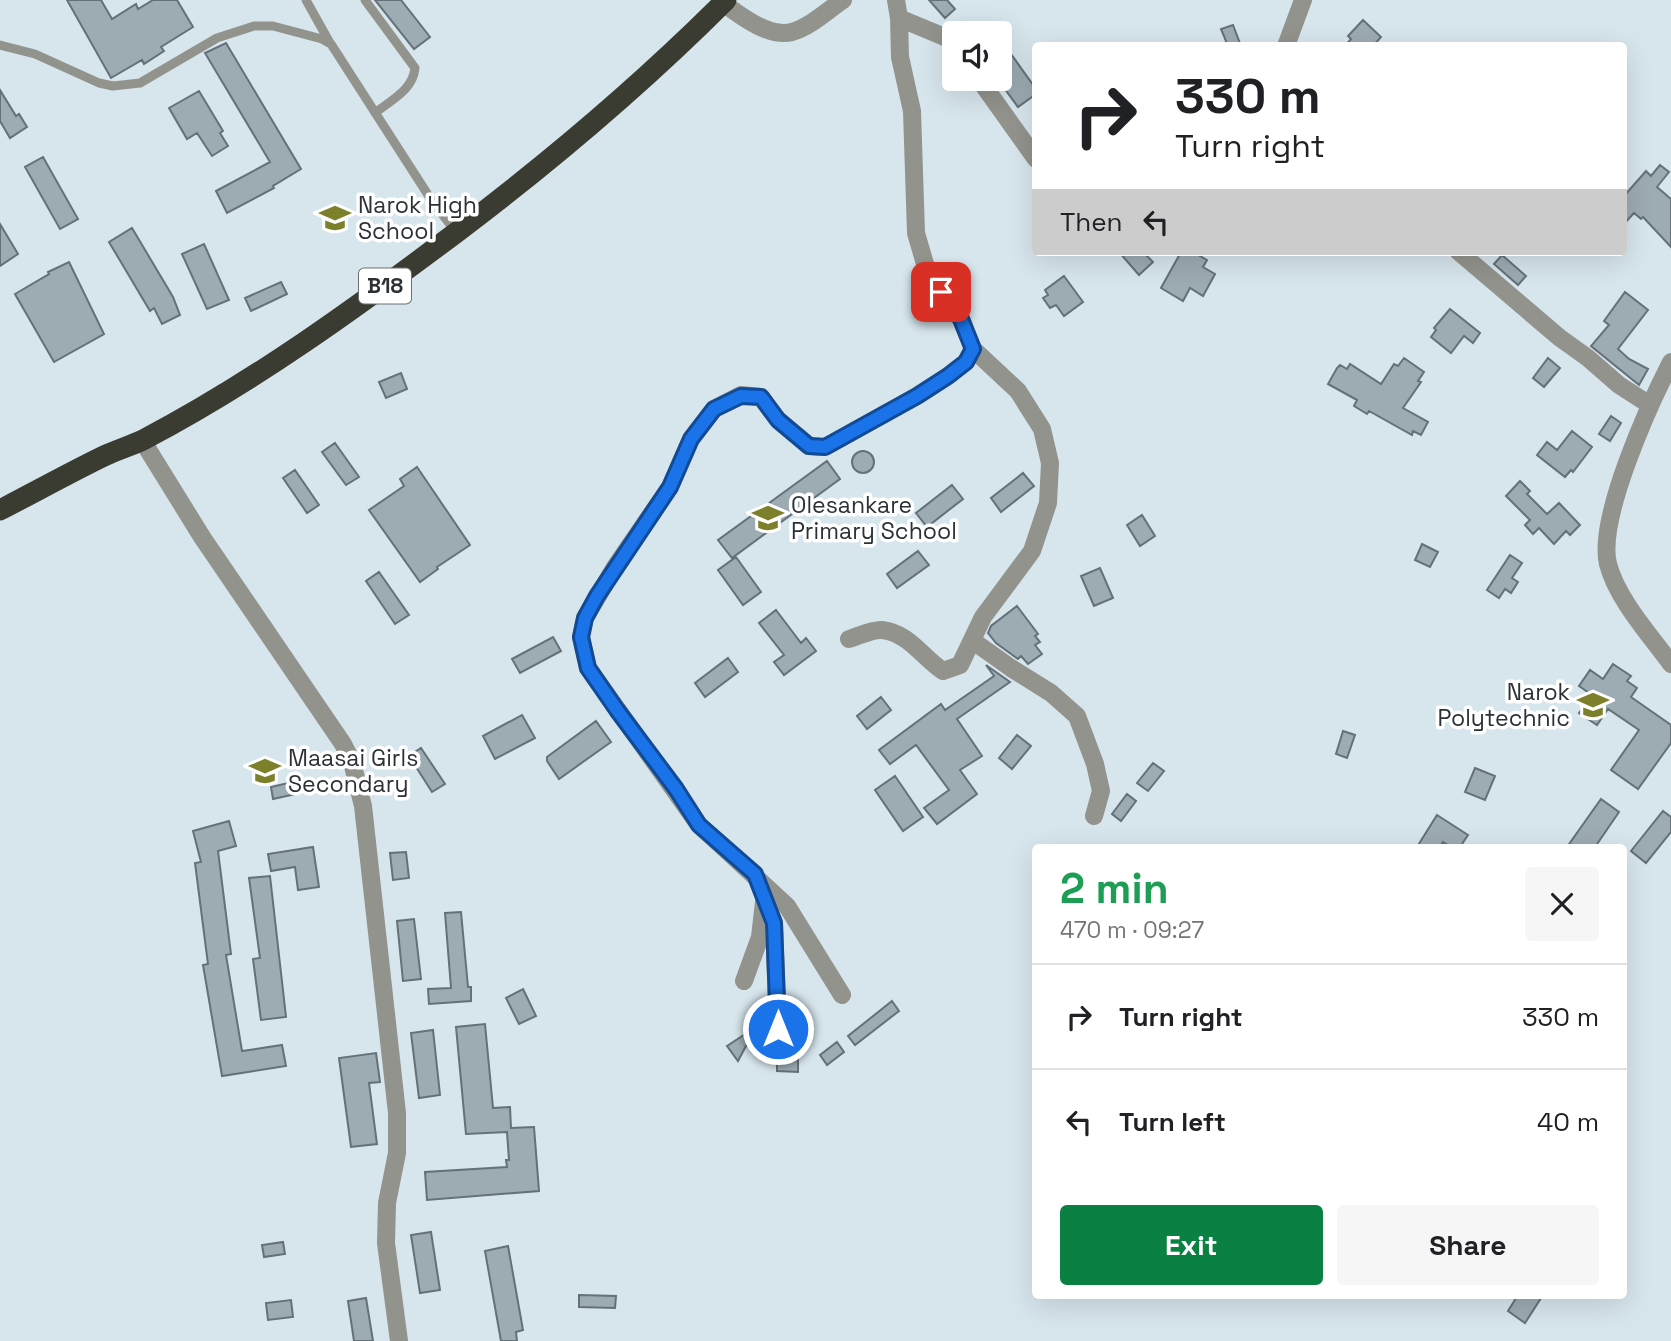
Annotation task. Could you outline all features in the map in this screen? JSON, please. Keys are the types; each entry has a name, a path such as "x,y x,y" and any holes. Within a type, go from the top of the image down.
{"highway":[{"name":"B18","path":"0,510 142,440 256,374 340,318 560,152 725,1"}],"street":[{"path":"725,1 758,24 778,33 793,32 843,0"},
{"path":"1287,42 1303,0"},
{"path":"897,9 942,35"},
{"path":"849,639 880,629 909,639 928,661 943,671 960,666 983,617 1032,551 1048,503 1049,463 1041,429 1018,391 973,349 961,319 925,264 916,233 912,111 900,57 897,9"},
{"path":"988,91 1032,153"},
{"path":"1464,256 1560,338 1619,385 1650,405"},
{"path":"842,995 787,906 699,825 588,668 581,637 585,618 615,567 670,487 691,439 714,409 741,396 761,397 778,420 809,446 825,447 948,376 966,362 973,349"},
{"path":"1671,362 1650,405 1615,502 1606,548 1614,580 1671,664"},
{"path":"142,440 202,537 343,744 358,782 372,880 397,1113 397,1153 387,1203 386,1243 399,1341"},
{"path":"973,640 1051,693 1077,716 1095,764 1101,791 1094,816"},
{"path":"755,874 774,923 778,1029"},
{"path":"744,981 760,937 764,899"}],"lane":[{"path":"306,0 374,113 456,233"},
{"path":"365,0 415,68 414,79 406,90 374,113"},
{"path":"0,45 36,54 67,70 113,86 140,83 210,41 254,26 273,26 322,39 331,44"}],"building":[{"path":"67,0 101,0 112,19 136,4 138,9 153,0 177,0 193,27 161,47 164,51 144,64 142,60 111,78"},
{"path":"375,0 401,0 430,37 414,49"},
{"path":"929,0 947,0 955,9 945,18"},
{"path":"1363,20 1381,37 1377,42 1348,42 1351,39 1348,36"},
{"path":"1233,25 1239,42 1226,42 1221,29"},
{"path":"226,43 301,169 273,186 274,188 227,213 216,191 270,162 205,53"},
{"path":"1012,55 1032,83 1032,97 1018,107 1006,91 1012,91"},
{"path":"0,90 16,116 19,114 27,127 10,138 0,121"},
{"path":"199,91 223,131 220,133 228,146 212,156 197,133 187,139 169,108"},
{"path":"43,157 78,219 60,229 25,167"},
{"path":"1660,165 1669,172 1657,187 1671,199 1671,247 1643,217 1641,219 1634,213 1627,221 1627,193 1646,171 1651,176"},
{"path":"0,224 18,254 0,266"},
{"path":"132,228 173,297 180,315 162,324 154,308 150,311 109,242"},
{"path":"204,244 229,300 207,309 182,254"},
{"path":"1122,256 1147,256 1153,262 1139,275"},
{"path":"1179,256 1200,256 1207,260 1203,267 1215,274 1203,296 1190,288 1183,301 1161,288"},
{"path":"1503,256 1526,276 1518,285 1494,264"},
{"path":"69,262 104,334 54,362 15,294 49,274 48,272"},
{"path":"1064,276 1083,302 1064,316 1056,305 1050,308 1043,298 1048,295 1045,290"},
{"path":"281,282 287,294 251,311 245,298"},
{"path":"1625,292 1648,310 1618,349 1629,359 1648,369 1639,385 1591,346 1609,325 1604,321"},
{"path":"1450,309 1480,333 1473,343 1464,336 1451,353 1431,337 1436,330 1434,328"},
{"path":"1404,358 1424,372 1418,381 1421,382 1403,408 1428,422 1421,435 1413,431 1412,435 1369,411 1367,414 1354,406 1357,400 1328,384 1340,365 1347,369 1350,364 1381,384 1394,364 1398,366"},
{"path":"1548,358 1560,368 1544,387 1533,378"},
{"path":"401,373 407,389 386,398 379,382"},
{"path":"1611,416 1621,423 1610,441 1599,434"},
{"path":"1572,431 1592,447 1573,472 1571,470 1565,477 1537,455 1547,442 1557,450"},
{"path":"335,443 359,477 346,485 322,452"},
{"path":"863,451 871,454 874,462 871,470 863,473 855,470 852,462 855,454"},
{"path":"827,461 840,479 732,558 718,540"},
{"path":"417,467 470,545 420,582 369,510 404,486 400,479"},
{"path":"295,470 319,505 307,513 283,478"},
{"path":"1023,473 1034,486 1001,512 991,498"},
{"path":"1520,481 1530,491 1527,494 1547,514 1559,503 1580,525 1570,535 1566,531 1554,544 1539,528 1533,534 1525,525 1530,520 1506,496"},
{"path":"952,485 963,499 927,527 916,513"},
{"path":"1142,515 1155,536 1140,546 1127,525"},
{"path":"1422,544 1438,552 1430,567 1415,560"},
{"path":"918,551 929,565 897,588 887,574"},
{"path":"1510,555 1522,563 1512,578 1518,582 1511,593 1505,589 1499,598 1487,590"},
{"path":"736,557 761,592 743,605 718,570"},
{"path":"1100,568 1113,598 1094,606 1081,576"},
{"path":"379,572 409,615 395,624 366,581"},
{"path":"1017,606 1038,634 1035,636 1040,642 1035,645 1042,654 1028,664 1021,656 1018,659 996,643 988,633 991,626"},
{"path":"776,610 801,643 806,638 816,651 784,675 774,662 784,655 759,623"},
{"path":"553,637 561,651 520,673 512,659"},
{"path":"728,658 738,672 705,697 695,683"},
{"path":"1613,664 1631,676 1627,681 1637,688 1631,697 1671,725 1671,743 1638,789 1611,770 1639,730 1608,709 1597,725 1579,713 1592,695 1579,686 1590,670 1603,679"},
{"path":"986,665 1010,682 957,719 982,756 960,770 977,794 937,824 924,808 949,790 916,745 890,764 879,750 941,704 945,710 994,676"},
{"path":"881,697 891,710 867,729 857,716"},
{"path":"522,715 535,738 495,759 483,736"},
{"path":"596,721 611,742 559,779 547,757"},
{"path":"1343,731 1355,735 1347,758 1336,754"},
{"path":"1017,735 1031,746 1012,769 999,758"},
{"path":"421,748 445,784 432,792 409,756"},
{"path":"1153,763 1164,771 1148,791 1137,783"},
{"path":"1475,768 1495,776 1485,800 1465,792"},
{"path":"895,776 923,817 903,831 875,790"},
{"path":"293,782 296,794 273,799 271,787"},
{"path":"1127,794 1136,801 1121,821 1112,814"},
{"path":"1601,799 1619,812 1597,844 1569,844"},
{"path":"1663,811 1671,817 1671,832 1646,863 1631,851"},
{"path":"1437,815 1468,835 1462,844 1419,844"},
{"path":"229,821 236,846 218,851 231,954 226,955 242,1051 282,1045 286,1066 222,1076 203,965 208,964 195,863 201,862 193,831"},
{"path":"313,847 319,887 298,890 295,867 271,871 268,854"},
{"path":"406,852 409,878 393,880 390,853"},
{"path":"270,876 286,1017 261,1020 253,959 260,958 249,878"},
{"path":"461,912 471,1001 429,1004 428,989 451,988 445,913"},
{"path":"414,919 421,979 403,981 397,921"},
{"path":"523,989 536,1016 519,1024 506,998"},
{"path":"892,1001 899,1011 855,1045 848,1036"},
{"path":"485,1024 493,1108 510,1107 511,1128 534,1127 539,1191 427,1200 425,1172 507,1167 507,1132 466,1134 456,1027"},
{"path":"756,1027 738,1061 727,1046"},
{"path":"433,1030 440,1095 419,1098 411,1033"},
{"path":"837,1042 844,1052 827,1065 820,1055"},
{"path":"376,1053 380,1082 369,1083 377,1144 351,1147 339,1058"},
{"path":"777,1055 798,1055 798,1072 777,1071"},
{"path":"431,1232 440,1290 420,1293 411,1235"},
{"path":"283,1242 285,1254 264,1257 262,1245"},
{"path":"508,1246 523,1330 516,1332 517,1341 501,1341 485,1251"},
{"path":"579,1295 616,1296 615,1308 579,1307"},
{"path":"366,1298 373,1341 354,1341 348,1301"},
{"path":"1516,1299 1540,1299 1525,1323 1508,1311"},
{"path":"291,1300 293,1317 268,1320 266,1303"}],"place":[{"name":"Narok High School","path":"335,218"},
{"name":"Olesankare Primary School","path":"768,518"},
{"name":"Narok Polytechnic","path":"1593,705"},
{"name":"Maasai Girls Secondary","path":"265,771"}],"route":[{"path":"778,1029 774,923 755,874 699,825 588,668 581,637 585,618 615,567 670,487 691,439 714,409 741,396 761,397 778,420 809,446 825,447 917,396 966,362 973,349 961,319 941,292"}]}
